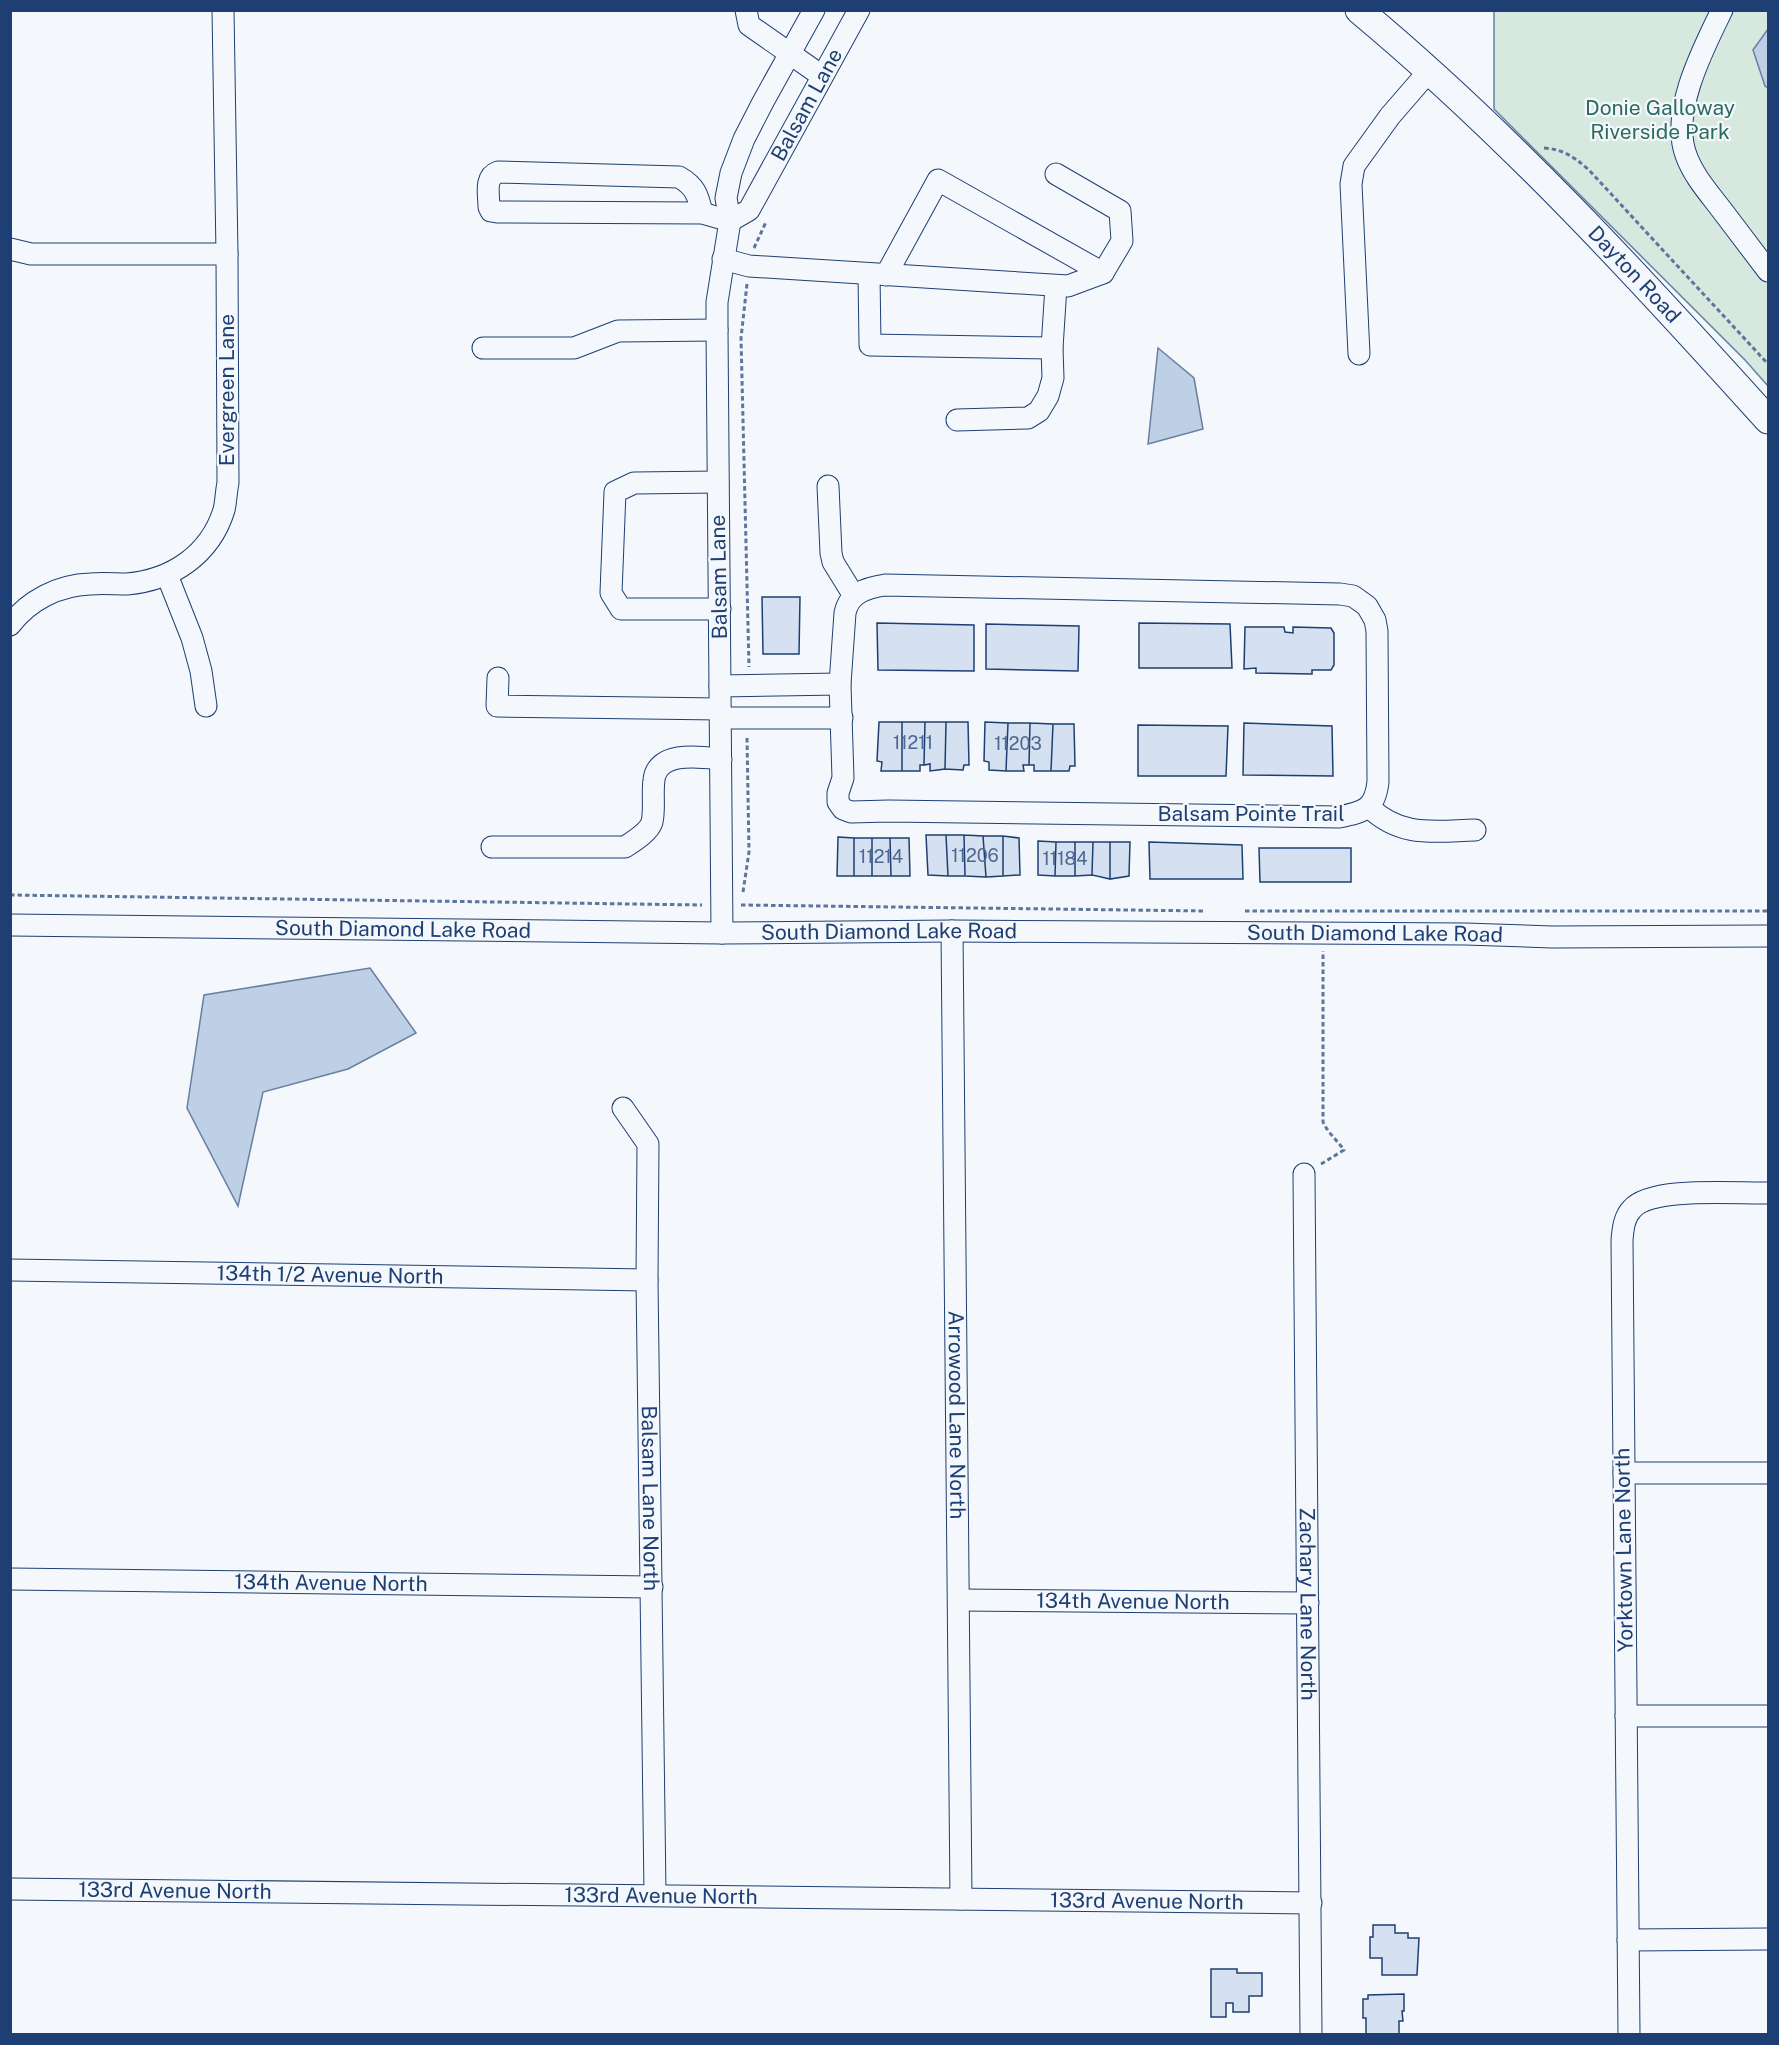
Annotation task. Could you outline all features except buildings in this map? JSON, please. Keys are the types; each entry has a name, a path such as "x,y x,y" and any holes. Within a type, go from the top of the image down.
{"main road":[{"name":"Dayton Road","path":"1359,10 1505,141 1577,212 1765,408"}],"street":[{"name":"Evergreen Lane","path":"10,625 36,600 61,588 88,584 127,584 152,580 177,571 197,554 214,534 224,509 228,483 223,10"},
{"path":"746,10 749,25 822,76"},
{"name":"Balsam Lane","path":"722,933 732,905 721,759 718,482 717,302 730,221 726,198 731,173 744,139 814,10"},
{"name":"Balsam Lane","path":"730,221 749,210 859,10"},
{"path":"1722,10 1696,64 1688,95 1682,124 1685,154 1698,180 1768,271"},
{"path":"1359,354 1352,184 1354,166 1390,116 1429,72"},
{"path":"702,213 698,194 690,183 679,177 498,172 492,174 489,179 491,211 702,213 730,221"},
{"path":"723,259 749,267 1068,286 1103,273 1122,241 1120,211 1056,174"},
{"path":"1052,348 870,345 877,274 938,180 1103,273"},
{"path":"10,249 31,254 227,254"},
{"path":"957,420 1028,418 1039,411 1048,396 1053,378 1052,348 1056,285"},
{"path":"483,348 574,348 618,331 717,330"},
{"path":"718,482 634,483 615,492 611,593 621,609 720,609"},
{"path":"828,486 833,562 854,596"},
{"path":"167,575 192,638 201,671 206,706"},
{"name":"Balsam Pointe Trail","path":"885,585 1353,596 1367,606 1372,614 1378,639 1377,793 1369,807 1360,813 1339,817 851,812 840,806 837,797 843,778 840,684 845,613 846,605 854,596 871,587 885,585"},
{"path":"498,678 497,706 721,713 746,718 842,718"},
{"path":"720,686 840,684"},
{"path":"492,847 625,847 640,837 651,823 654,776 663,764 681,756 721,759"},
{"path":"1369,807 1386,822 1406,829 1475,830"},
{"name":"South Diamond Lake Road","path":"10,925 722,933 952,931 1465,934 1552,937 1768,936"},
{"name":"Arrowood Lane North","path":"952,931 960,1899"},
{"name":"Balsam Lane North","path":"623,1108 648,1144 647,1280 655,1894"},
{"name":"Zachary Lane North","path":"1304,1174 1311,2034"},
{"name":"Yorktown Lane North","path":"1629,2034 1622,1240 1624,1224 1631,1209 1645,1199 1663,1194 1768,1193"},
{"name":"134th 1/2 Avenue North","path":"10,1270 647,1280"},
{"path":"1624,1473 1768,1473"},
{"name":"134th Avenue North","path":"10,1579 652,1587"},
{"name":"134th Avenue North","path":"959,1600 1308,1603"},
{"path":"1626,1716 1768,1716"},
{"name":"133rd Avenue North","path":"10,1889 655,1894 1311,1903"},
{"path":"1628,1940 1768,1939"}],"path":[{"path":"1505,141 1555,149 1571,155 1580,162 1768,364"},
{"path":"749,685 741,338 749,267 755,244 771,213"},
{"path":"732,905 749,852 746,718"},
{"path":"10,895 1210,911"},
{"path":"1244,911 1768,911"},
{"path":"1304,1174 1344,1150 1337,1139 1326,1130 1323,1122 1323,934"}],"green space":[{"name":"Donie Galloway Riverside Park","path":"1494,11 1768,11 1768,386 1745,360 1494,109"}],"water":[{"path":"1768,29 1768,88 1765,86 1753,50"},
{"path":"1158,348 1194,378 1203,429 1148,444"},
{"path":"370,968 416,1033 348,1069 263,1092 238,1206 187,1108 204,995"}]}
